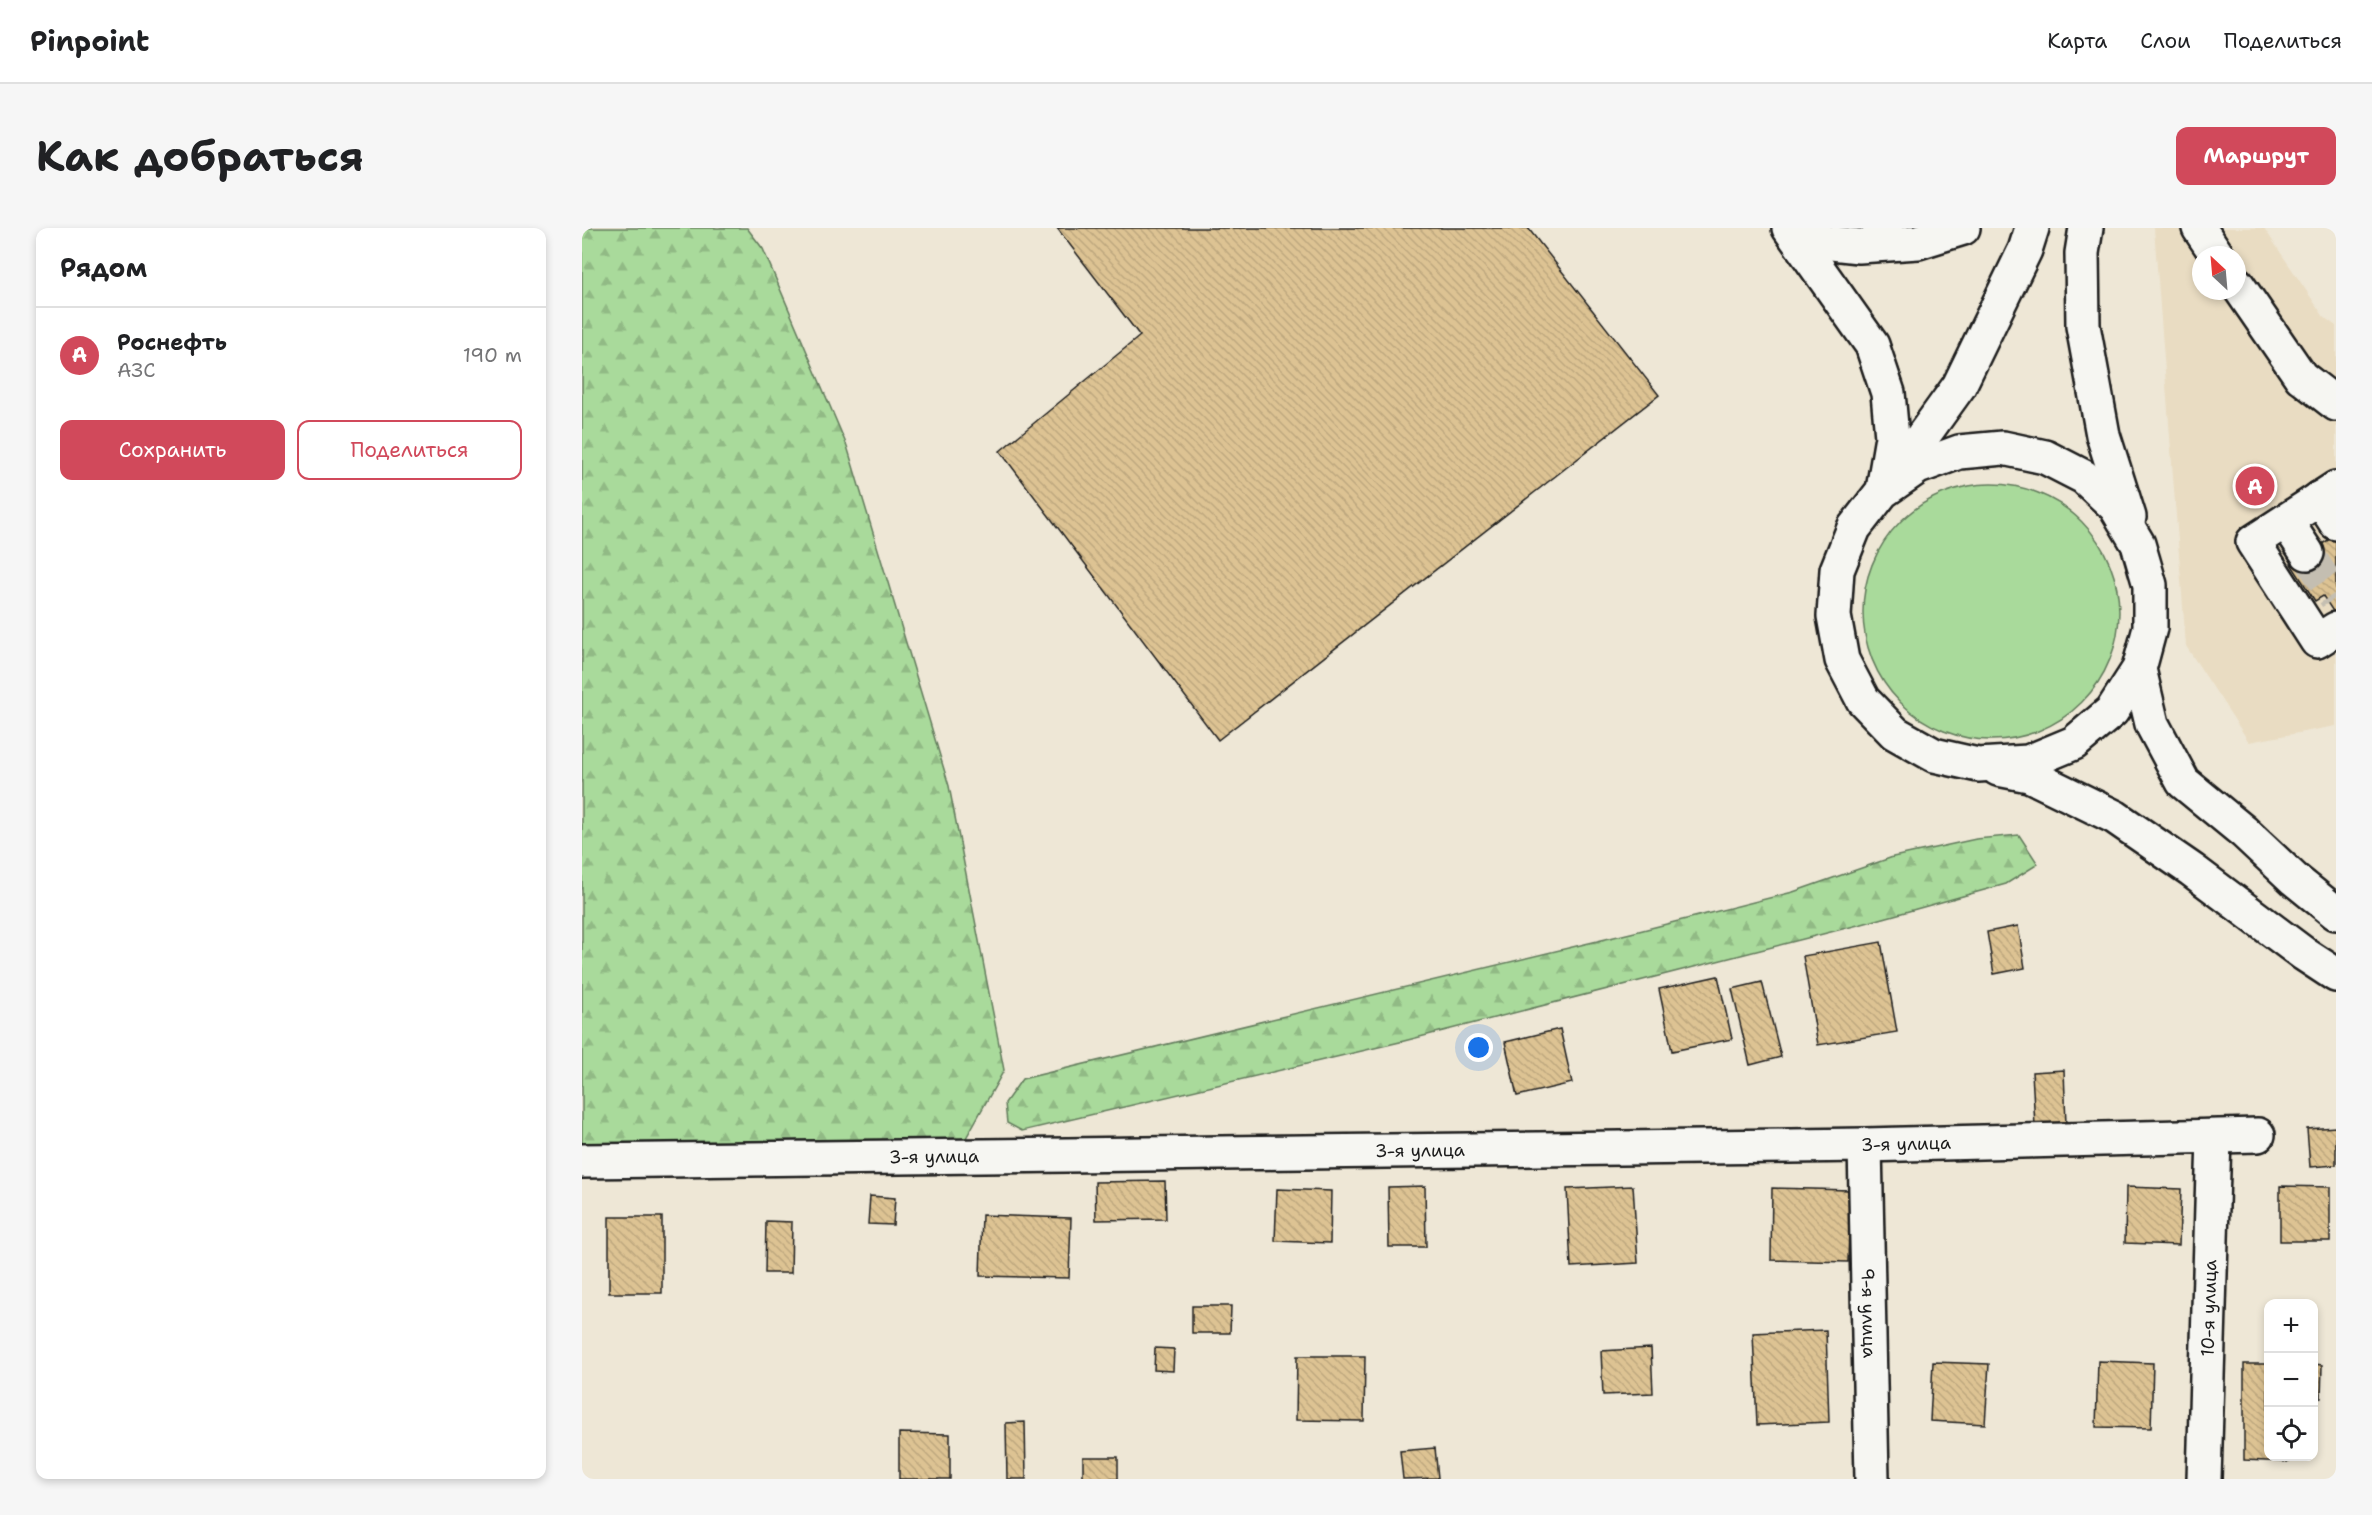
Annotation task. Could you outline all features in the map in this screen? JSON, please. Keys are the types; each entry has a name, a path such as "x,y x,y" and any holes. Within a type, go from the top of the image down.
{"street":[{"path":"1791,228 1823,242 1859,246 1918,242 1963,228"},
{"path":"1791,228 1872,345 1888,393 1892,437 1882,492"},
{"path":"2032,228 2025,250 1959,386 1854,528 1838,570 1834,616 1842,660 1863,700 1895,733 1934,755 2029,775 2115,817 2336,975"},
{"path":"1978,765 2028,762 2074,743 2112,711 2139,669 2150,628 2150,585 2103,435 2083,326 2082,253 2086,228"},
{"path":"2199,228 2211,246"},
{"path":"2246,297 2301,377 2336,404"},
{"path":"1882,492 1918,467 1959,452 2002,448 2046,457 2084,477 2116,507 2138,544"},
{"path":"2331,503 2286,520 2253,542 2317,642 2336,629"},
{"path":"2286,520 2307,554"},
{"path":"2139,669 2152,724 2183,782 2336,913"},
{"path":"2294,879 2336,894"},
{"path":"2304,954 2336,964"},
{"name":"3-я улица","path":"582,1161 1865,1146 2258,1135"},
{"name":"10-я улица","path":"2204,1479 2214,1137"},
{"name":"9-я улица","path":"1865,1146 1872,1479"}],"shaded area":[{"path":"2154,228 2264,228 2324,317 2336,326 2336,726 2249,742 2186,646"}],"green space":[{"path":"582,228 747,228 763,249 847,446 949,786 1004,1070 957,1154 582,1150"},
{"path":"1991,484 2028,490 2051,499 2072,513 2090,531 2109,563 2116,587 2119,612 2113,649 2104,672 2090,693 2072,711 2040,730 2016,737 1991,740 1954,734 1931,725 1910,711 1892,693 1873,661 1866,637 1863,612 1869,575 1878,552 1892,531 1910,513 1942,494 1966,487"},
{"path":"2019,835 2038,864 2006,884 1862,924 1400,1042 1022,1131 1007,1123 1005,1103 1022,1079 1793,892 1893,857 1976,839"}],"building":[{"path":"1057,228 1528,228 1659,395 1218,740 1000,451 1140,336"},
{"path":"2336,535 2336,616 2323,596 2315,601 2291,564"},
{"path":"2018,926 2025,968 1994,974 1987,932"},
{"path":"1881,942 1897,1032 1818,1045 1803,956"},
{"path":"1718,976 1732,1039 1672,1051 1659,989"},
{"path":"1762,982 1781,1057 1750,1065 1732,989"},
{"path":"1560,1029 1572,1083 1517,1096 1505,1042"},
{"path":"2064,1070 2066,1125 2035,1126 2032,1072"},
{"path":"2336,1127 2336,1165 2310,1167 2307,1129"},
{"path":"1165,1181 1166,1219 1096,1220 1095,1182"},
{"path":"1425,1186 1426,1247 1389,1247 1388,1187"},
{"path":"1633,1186 1638,1263 1571,1267 1567,1189"},
{"path":"2280,1186 2330,1187 2330,1241 2280,1241"},
{"path":"2126,1187 2181,1189 2179,1245 2125,1243"},
{"path":"1772,1188 1850,1190 1848,1262 1771,1260"},
{"path":"1277,1189 1331,1191 1330,1243 1275,1241"},
{"path":"870,1196 895,1198 893,1225 868,1224"},
{"path":"982,1215 1071,1218 1069,1278 980,1276"},
{"path":"609,1217 662,1217 662,1293 609,1293"},
{"path":"766,1221 792,1222 791,1273 765,1273"},
{"path":"1192,1306 1231,1306 1230,1333 1192,1333"},
{"path":"1826,1330 1829,1422 1757,1425 1753,1333"},
{"path":"1155,1348 1174,1349 1173,1371 1154,1370"},
{"path":"1651,1348 1653,1393 1603,1395 1601,1351"},
{"path":"1297,1356 1365,1356 1364,1421 1296,1420"},
{"path":"2098,1361 2153,1363 2151,1428 2096,1427"},
{"path":"1933,1362 1989,1364 1985,1424 1930,1421"},
{"path":"2244,1364 2264,1364 2264,1461 2244,1460"},
{"path":"2318,1364 2322,1365 2321,1398 2318,1398"},
{"path":"1025,1422 1026,1479 1007,1479 1006,1423"},
{"path":"899,1433 950,1434 950,1479 899,1479"},
{"path":"1435,1448 1438,1478 1403,1479 1400,1451"},
{"path":"1083,1457 1118,1457 1118,1479 1083,1479"}],"tunnel":[{"path":"2307,553 2336,598"}],"place":[{"name":"Роснефть","path":"2255,486"}]}
